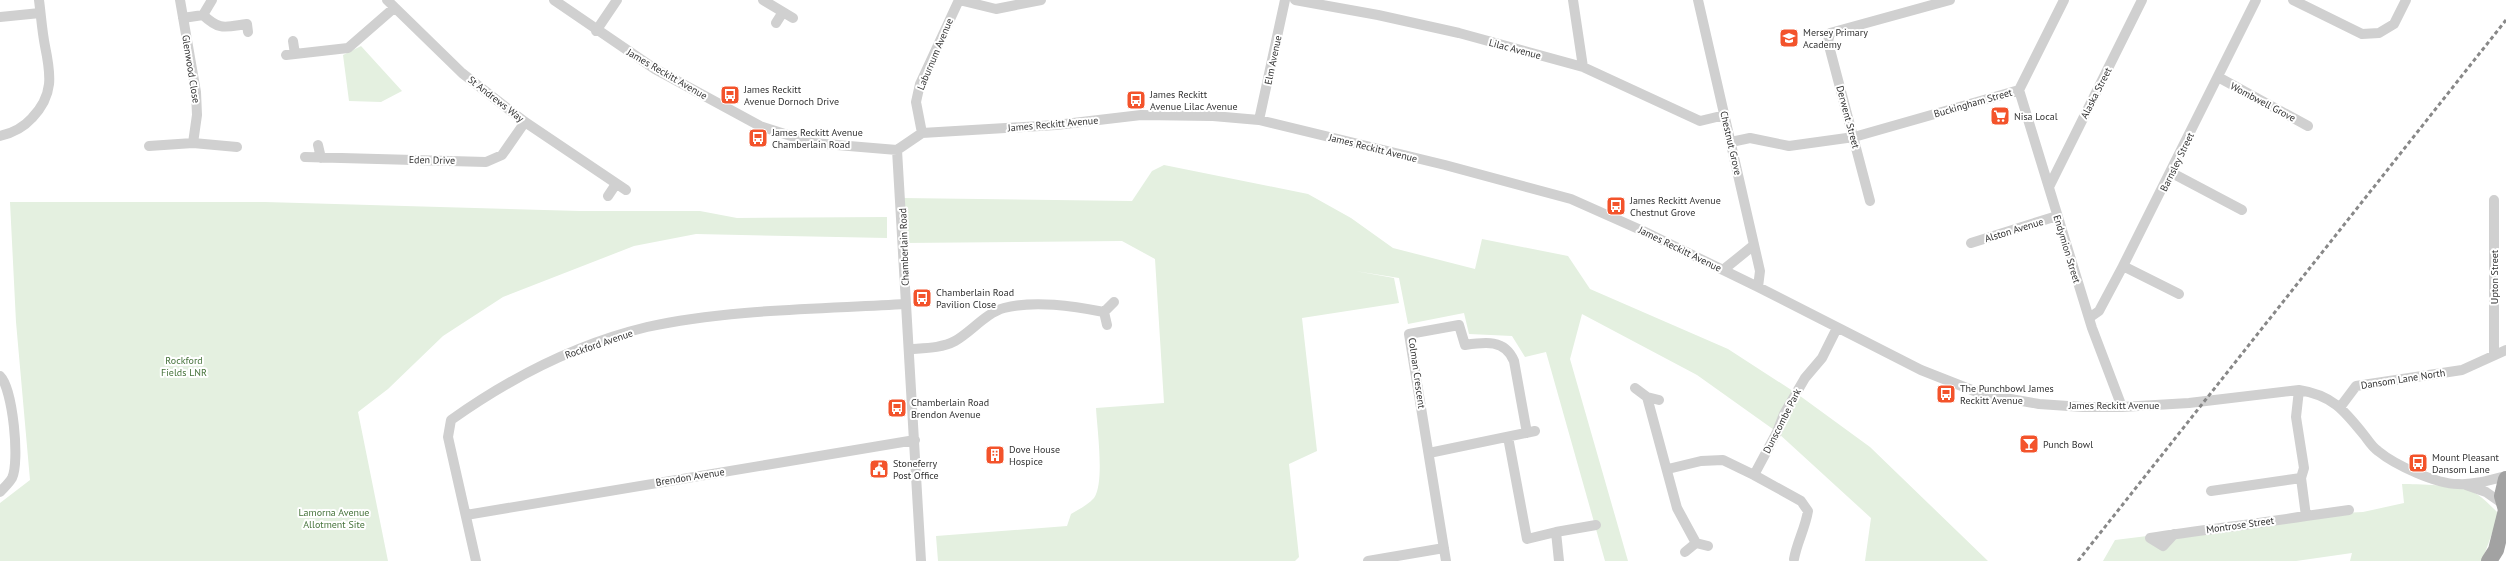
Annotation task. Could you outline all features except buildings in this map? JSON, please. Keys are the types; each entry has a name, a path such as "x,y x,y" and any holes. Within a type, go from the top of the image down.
{"highway":[{"path":"2497,550 2505,508 2502,488 2506,479"}],"street":[{"path":"0,136 18,130 29,121 40,110 47,94 50,64 40,13 39,0"},
{"name":"Glenwood Close","path":"180,0 196,92 197,115 193,144"},
{"name":"James Reckitt Avenue","path":"554,0 596,31 655,69 760,126 813,143 897,150"},
{"path":"596,31 617,0"},
{"path":"763,0 792,18"},
{"path":"959,0 996,9 1041,0"},
{"name":"Laburnum Avenue","path":"922,133 916,102 920,84 959,0"},
{"name":"Elm Avenue","path":"1259,120 1285,0"},
{"name":"Lilac Avenue","path":"1295,0 1378,15 1459,34 1583,68 1700,121 1725,115"},
{"path":"1573,0 1583,68"},
{"name":"Chestnut Grove","path":"1698,0 1760,271 1758,286"},
{"name":"Derwent Street","path":"1870,201 1828,42 1830,33 1950,0"},
{"name":"Buckingham Street","path":"1854,137 2019,90 2064,0"},
{"name":"Alaska Street","path":"2049,187 2142,0"},
{"name":"Barnsley Street","path":"2089,318 2099,311 2172,173 2256,0"},
{"path":"2293,0 2362,34 2379,33 2394,24 2406,0"},
{"path":"203,15 211,2"},
{"path":"293,41 291,55 348,48 390,4"},
{"name":"St Andrews Way","path":"390,4 462,73 524,122 626,190"},
{"path":"776,23 783,12"},
{"path":"0,17 40,13"},
{"path":"182,18 203,15"},
{"path":"203,15 214,26 222,28 247,24 248,32"},
{"name":"Wombwell Grove","path":"2218,77 2308,126"},
{"name":"Endymion Street","path":"2019,90 2089,318 2122,407"},
{"name":"James Reckitt Avenue","path":"922,133 1056,125 1140,114 1213,116 1259,120 1445,165 1570,199 1758,286 1921,370 1982,394 2038,404 2083,407 2122,407 2189,403 2299,390"},
{"name":"Eden Drive","path":"305,157 486,162 502,155 524,122"},
{"path":"897,150 922,133"},
{"path":"1731,142 1750,138 1789,146 1854,137"},
{"path":"149,146 193,144 237,147"},
{"path":"318,145 321,158"},
{"name":"Chamberlain Road","path":"897,150 910,349 921,561"},
{"path":"2172,173 2242,210"},
{"path":"608,196 616,184"},
{"name":"Upton Street","path":"2494,200 2494,355"},
{"name":"Alston Avenue","path":"1971,243 2057,216"},
{"path":"1723,270 1754,244"},
{"path":"2123,266 2179,294"},
{"path":"1104,312 1114,302"},
{"name":"Rockford Avenue","path":"476,561 448,437 451,420 498,387 533,368 574,351 645,328 687,320 906,304"},
{"path":"910,349 940,346 956,341 1002,308 1035,306 1076,307 1104,312"},
{"path":"1104,312 1108,325"},
{"name":"Colman Crescent","path":"1446,561 1410,334 1459,325 1465,345 1480,343 1497,344 1510,351 1531,432 1508,437"},
{"name":"Dunscombe Park","path":"1754,474 1777,432 1784,414 1805,378 1822,358 1837,328"},
{"name":"Dansom Lane North","path":"2340,406 2356,386 2462,370 2506,350"},
{"path":"0,376 11,405 15,458 12,478 0,492"},
{"path":"1636,388 1647,397 1659,400"},
{"path":"2306,516 2301,478 2304,468 2296,417 2299,390 2316,393 2340,406 2377,451 2404,467 2445,483 2464,484 2506,476"},
{"path":"1647,397 1668,470 1677,508 1696,543 1708,546"},
{"path":"1429,453 1508,437 1527,539 1596,525"},
{"name":"Brendon Avenue","path":"466,515 915,440"},
{"path":"1668,470 1701,461 1722,460 1754,474 1801,501 1808,511 1805,527 1796,542 1793,560"},
{"path":"2211,491 2301,478"},
{"path":"2464,484 2486,492 2505,508"},
{"name":"Montrose Street","path":"2174,534 2349,510"},
{"path":"1556,532 1559,561"},
{"path":"1685,552 1696,543"},
{"path":"1368,561 1444,548"}],"green space":[{"path":"361,46 402,91 381,102 349,101 343,55"},
{"path":"1164,165 1308,194 1351,218 1393,248 1475,269 1482,239 1568,256 1590,289 1728,349 1796,393 1870,447 1988,561 1865,561 1871,518 1777,432 1697,375 1582,314 1570,359 1628,561 1605,561 1546,352 1525,357 1512,336 1469,334 1464,313 1408,324 1399,278 1355,271 1394,278 1399,303 1302,318 1317,451 1289,464 1299,557 1295,561 938,561 936,536 1067,526 1071,514 1092,500 1097,491 1100,468 1096,408 1164,403 1155,259 1122,241 903,243 902,198 1132,201 1152,171"},
{"name":"Rockford Fields LNR","path":"10,202 265,202 580,211 700,211 737,218 887,217 887,238 696,234 634,246 503,297 443,336 388,389 358,412 388,561 0,561 0,503 30,480 16,322"},
{"path":"2402,484 2438,485 2459,488 2473,492 2484,499 2499,514 2482,561 2350,561 2352,553 2296,561 2103,561 2115,540 2323,514 2363,512 2404,503"}],"railway":[{"path":"2078,561 2506,20"}],"place":[{"name":"Mersey Primary Academy","path":"1789,38"},
{"name":"James Reckitt Avenue Dornoch Drive","path":"730,95"},
{"name":"James Reckitt Avenue Lilac Avenue","path":"1136,100"},
{"name":"Nisa Local","path":"2000,116"},
{"name":"James Reckitt Avenue Chamberlain Road","path":"758,138"},
{"name":"James Reckitt Avenue Chestnut Grove","path":"1616,206"},
{"name":"Chamberlain Road Pavilion Close","path":"922,298"},
{"name":"The Punchbowl James Reckitt Avenue","path":"1946,394"},
{"name":"Chamberlain Road Brendon Avenue","path":"897,408"},
{"name":"Punch Bowl","path":"2029,444"},
{"name":"Dove House Hospice","path":"995,455"},
{"name":"Mount Pleasant Dansom Lane","path":"2418,463"},
{"name":"Stoneferry Post Office","path":"879,469"}],"park label":[{"name":"Lamorna Avenue Allotment Site","path":"334,518"}]}
